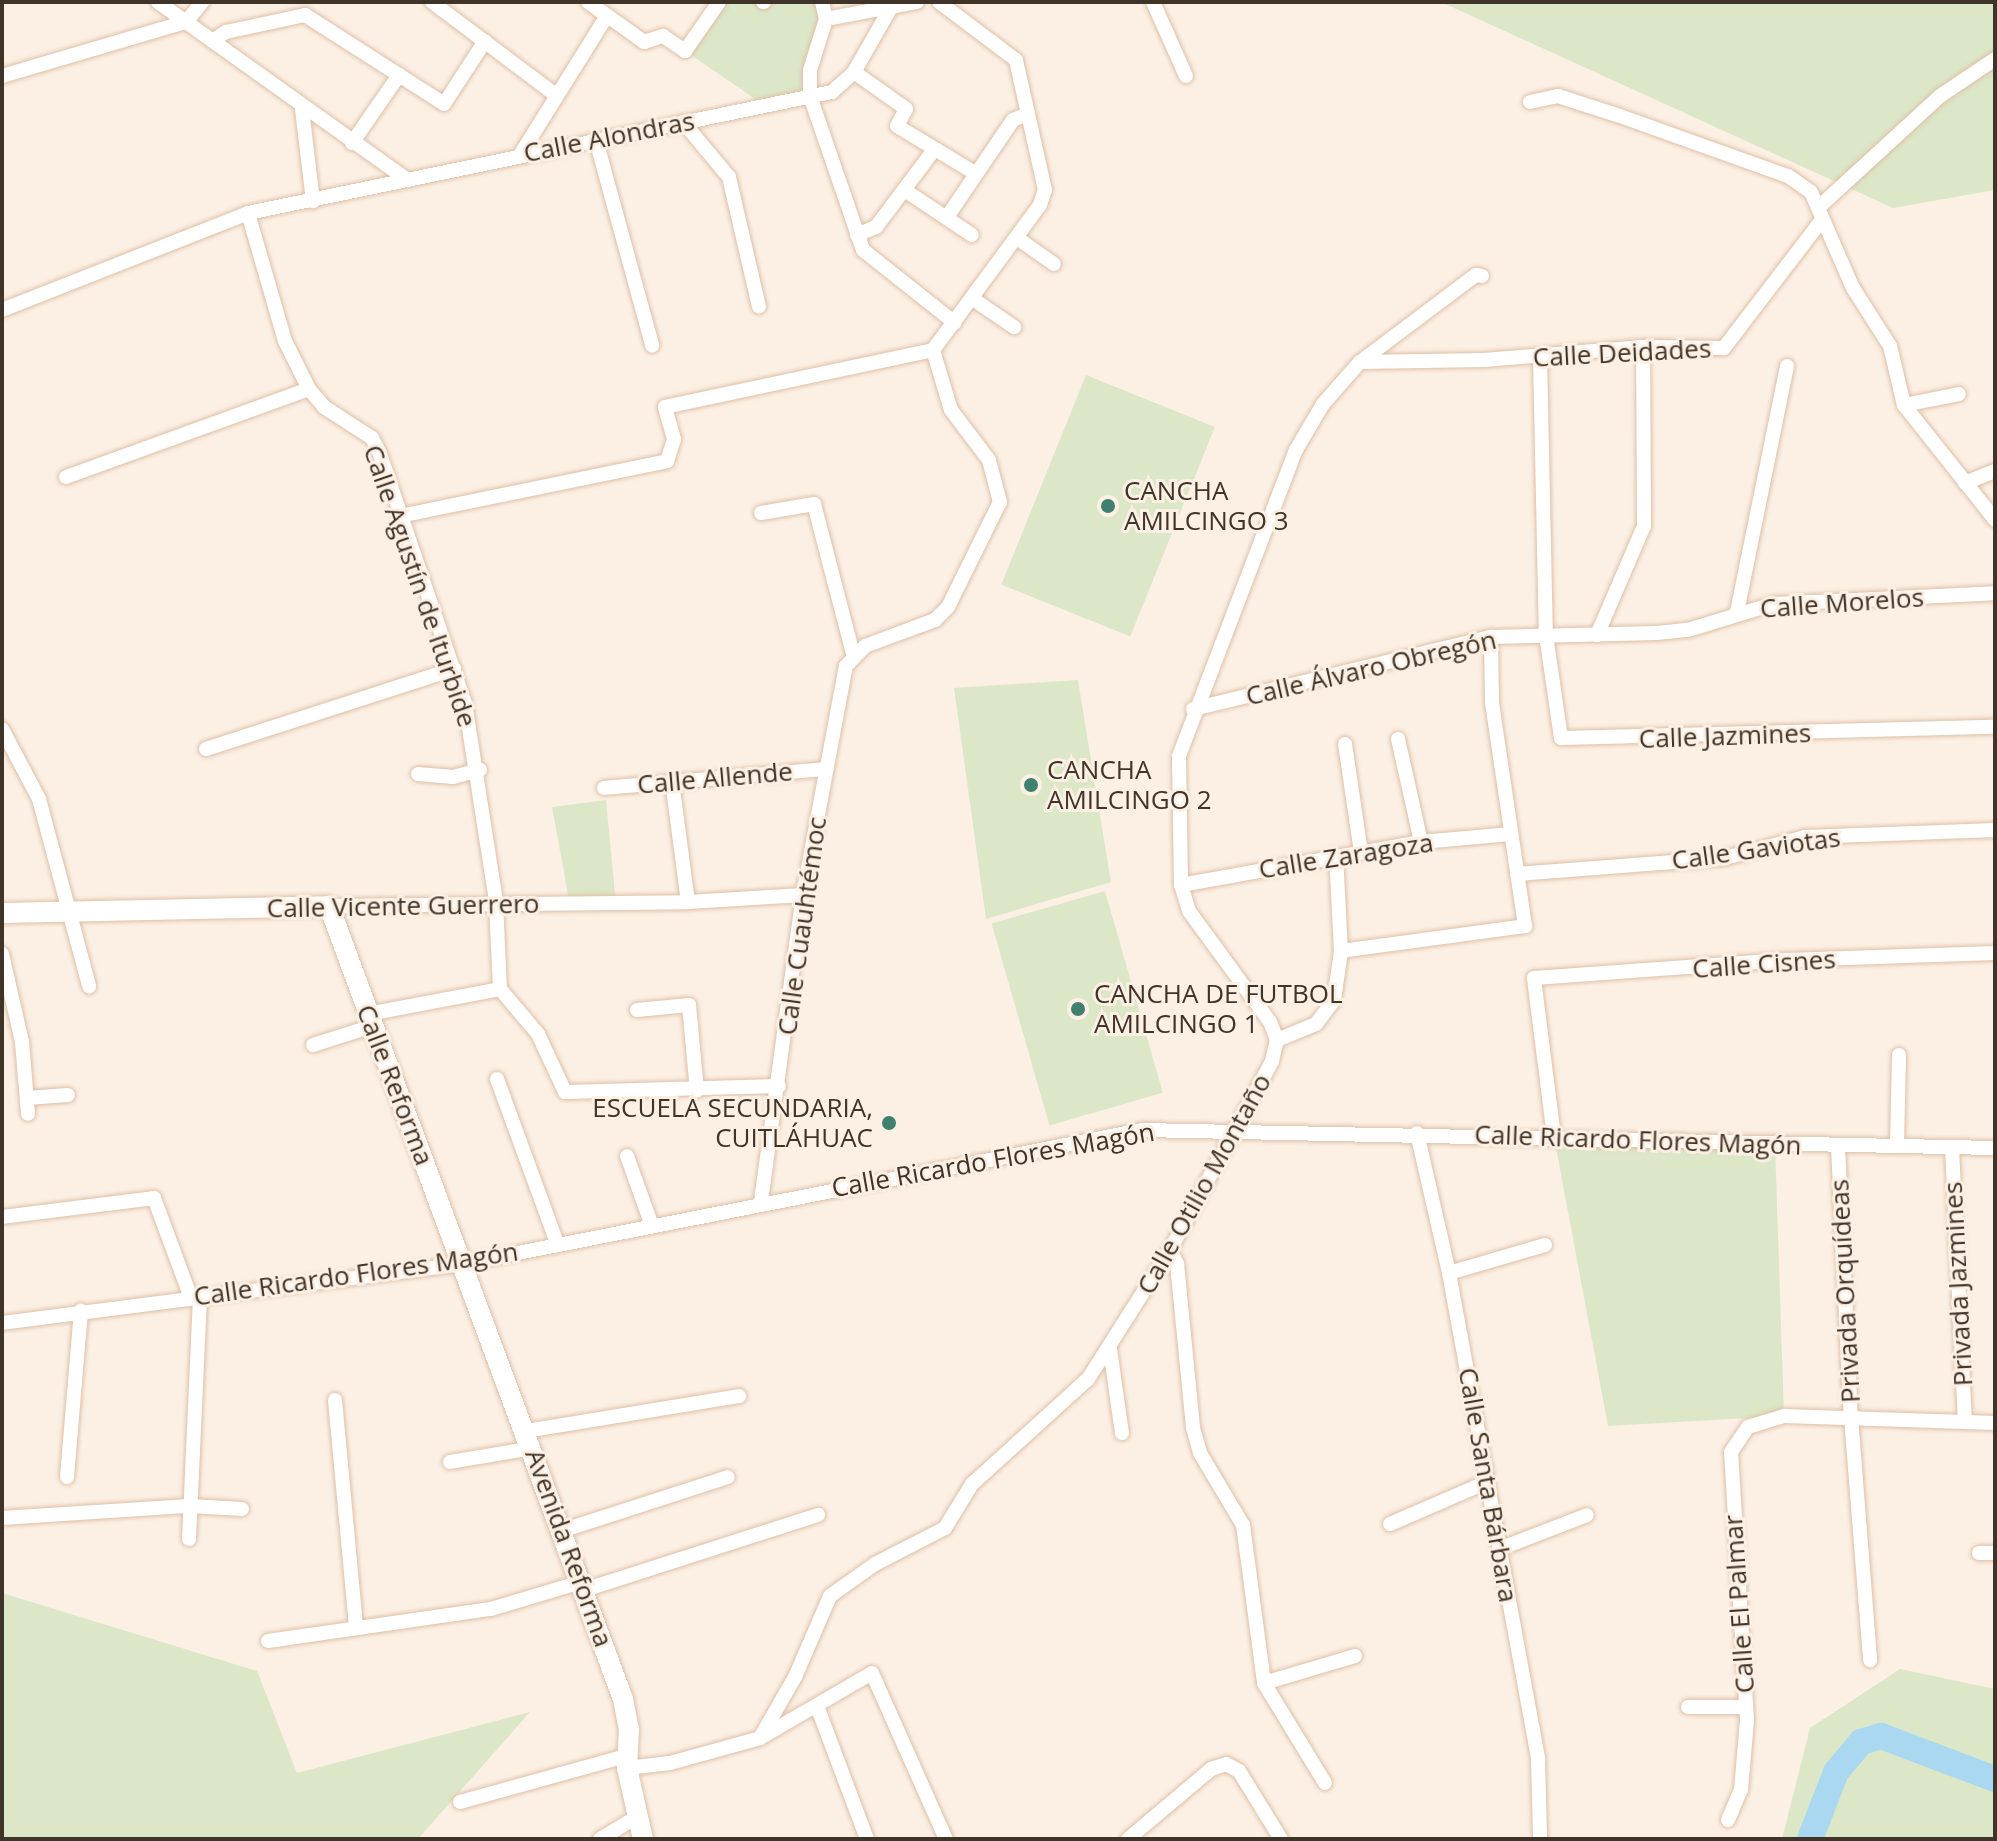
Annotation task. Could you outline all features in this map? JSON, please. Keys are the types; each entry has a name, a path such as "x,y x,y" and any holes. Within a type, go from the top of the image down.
{"street":[{"path":"158,2 302,109 408,180"},
{"path":"2,76 186,22 202,2"},
{"path":"432,2 556,95"},
{"path":"588,2 644,42 663,36 685,51 719,2"},
{"path":"822,2 826,19 810,70 810,96 863,250 955,323"},
{"path":"826,19 866,6 917,2"},
{"path":"400,516 667,461 674,439 665,407 933,350 1017,238 1045,190 1016,60 939,2"},
{"path":"1153,2 1186,76"},
{"path":"893,4 854,72 906,109 897,126 933,151 975,173"},
{"path":"212,41 226,32 305,15 444,104 485,41"},
{"path":"520,155 607,16"},
{"path":"1820,214 1940,96 1995,59"},
{"name":"Calle Alondras","path":"2,310 164,242 248,213 832,92 854,72"},
{"path":"352,143 399,75"},
{"path":"1530,102 1558,96 1788,176 1811,192 1853,288 1890,346 1904,405 1995,520"},
{"path":"302,109 313,201"},
{"path":"947,217 1013,120 1028,114"},
{"path":"683,122 729,177 759,307"},
{"path":"596,140 652,345"},
{"path":"857,235 876,227 919,175 933,151"},
{"path":"906,191 972,235"},
{"name":"Calle Agustín de Iturbide","path":"248,213 285,341 309,389 324,407 372,438 454,669 480,770 496,902 500,989"},
{"name":"Calle Deidades","path":"1360,362 1540,356 1643,347 1724,348 1820,214"},
{"path":"1017,238 1054,264"},
{"name":"Calle Otilio Montaño","path":"760,1738 795,1677 830,1596 875,1564 945,1528 972,1484 1078,1389 1110,1349 1170,1250 1272,1061 1277,1040 1189,911 1181,885 1179,756 1193,709 1296,450 1323,404 1360,362 1476,275 1482,276"},
{"path":"973,299 1014,327"},
{"path":"1597,635 1644,526 1643,347"},
{"path":"761,513 814,504 853,654 935,620 948,607 1000,502 989,460 951,410 933,350"},
{"name":"Calle Jazmines","path":"1540,356 1546,635 1558,733 1569,741 1995,727"},
{"path":"1737,612 1787,366"},
{"path":"66,477 309,389"},
{"path":"1904,405 1959,394"},
{"path":"1965,483 1995,471"},
{"name":"Calle Morelos","path":"1597,635 1688,630 1737,612 1773,604 1995,593"},
{"name":"Calle Álvaro Obregón","path":"1193,709 1491,637 1597,635"},
{"path":"1341,951 1525,926 1492,702 1491,637"},
{"name":"Calle Cuauhtémoc","path":"761,1201 803,895 826,769 853,654"},
{"path":"206,749 454,669"},
{"path":"2,729 39,799 89,986"},
{"path":"1398,739 1421,842"},
{"path":"1345,744 1361,852"},
{"name":"Calle Allende","path":"604,788 826,769"},
{"path":"418,774 453,777 480,770"},
{"path":"672,781 688,902"},
{"name":"Calle Gaviotas","path":"1517,874 1725,858 1805,837 1995,830"},
{"name":"Calle Zaragoza","path":"1181,885 1421,842 1511,834"},
{"path":"1277,1040 1329,1014 1341,951 1336,856"},
{"name":"Calle Vicente Guerrero","path":"2,913 72,914 496,902 688,902 803,895"},
{"name":"Calle Reforma","path":"329,906 462,1264"},
{"name":"Calle Cisnes","path":"1554,1137 1534,978 1787,960 1995,953"},
{"path":"2,954 22,1042 28,1114"},
{"path":"313,1045 370,1020 500,989 538,1034 565,1092 697,1091 779,1086"},
{"path":"637,1010 689,1005 697,1091"},
{"path":"1897,1144 1899,1055"},
{"path":"497,1079 557,1243"},
{"path":"27,1098 68,1095"},
{"name":"Calle Ricardo Flores Magón","path":"2,1323 462,1264 761,1201 1142,1130 1417,1133 1995,1148"},
{"name":"Calle Santa Bárbara","path":"1417,1133 1449,1273 1538,1760 1540,1839"},
{"name":"Privada Orquídeas","path":"1784,1416 1851,1417 1838,1146"},
{"name":"Privada Jazmines","path":"1952,1148 1965,1420"},
{"path":"627,1156 651,1223"},
{"path":"2,1217 154,1198 195,1297 189,1539"},
{"path":"1449,1273 1545,1245"},
{"path":"1170,1250 1177,1264 1193,1428 1200,1453 1243,1525 1264,1683 1325,1783"},
{"name":"Avenida Reforma","path":"462,1264 564,1530 623,1699 635,1818 643,1839"},
{"path":"67,1477 81,1311"},
{"path":"1110,1349 1122,1433"},
{"path":"450,1462 530,1440 739,1396"},
{"path":"335,1400 356,1625"},
{"name":"Calle El Palmar","path":"1728,1820 1741,1790 1746,1707 1731,1452 1748,1427 1784,1416"},
{"path":"1870,1660 1851,1417 1995,1423"},
{"path":"564,1530 728,1477"},
{"path":"1390,1524 1487,1482"},
{"path":"2,1518 190,1506 242,1509"},
{"path":"268,1641 356,1625 491,1609 583,1586 818,1515"},
{"path":"1499,1549 1587,1515"},
{"path":"1979,1553 1995,1553"},
{"path":"1264,1683 1355,1656"},
{"path":"460,1802 628,1761 670,1763 760,1738 872,1673 946,1839"},
{"path":"817,1706 867,1839"},
{"path":"1688,1707 1746,1707"},
{"path":"1128,1839 1211,1769 1226,1764 1239,1771 1281,1839"},
{"path":"600,1839 635,1818"}],"green space":[{"path":"719,2 822,2 810,96 764,105 685,51"},
{"path":"1441,2 1995,2 1995,190 1893,208"},
{"name":"CANCHA AMILCINGO 3","path":"1086,375 1215,427 1130,637 1001,585"},
{"name":"CANCHA AMILCINGO 2","path":"1078,680 1111,882 986,919 954,688"},
{"path":"606,800 616,904 570,905 552,807"},
{"name":"CANCHA DE FUTBOL AMILCINGO 1","path":"1105,891 1163,1093 1049,1125 992,924"},
{"path":"1554,1137 1775,1144 1784,1416 1608,1426"},
{"path":"2,1593 257,1671 297,1773 530,1712 418,1839 2,1839"},
{"path":"1900,1669 1995,1689 1995,1839 1782,1839 1810,1728"}],"waterway":[{"path":"1810,1839 1836,1772 1861,1742 1881,1736 1995,1779"}],"place":[{"name":"CANCHA AMILCINGO 3","path":"1108,506"},
{"name":"CANCHA AMILCINGO 2","path":"1031,785"},
{"name":"CANCHA DE FUTBOL AMILCINGO 1","path":"1078,1009"},
{"name":"ESCUELA SECUNDARIA, CUITLÁHUAC","path":"889,1123"}]}
